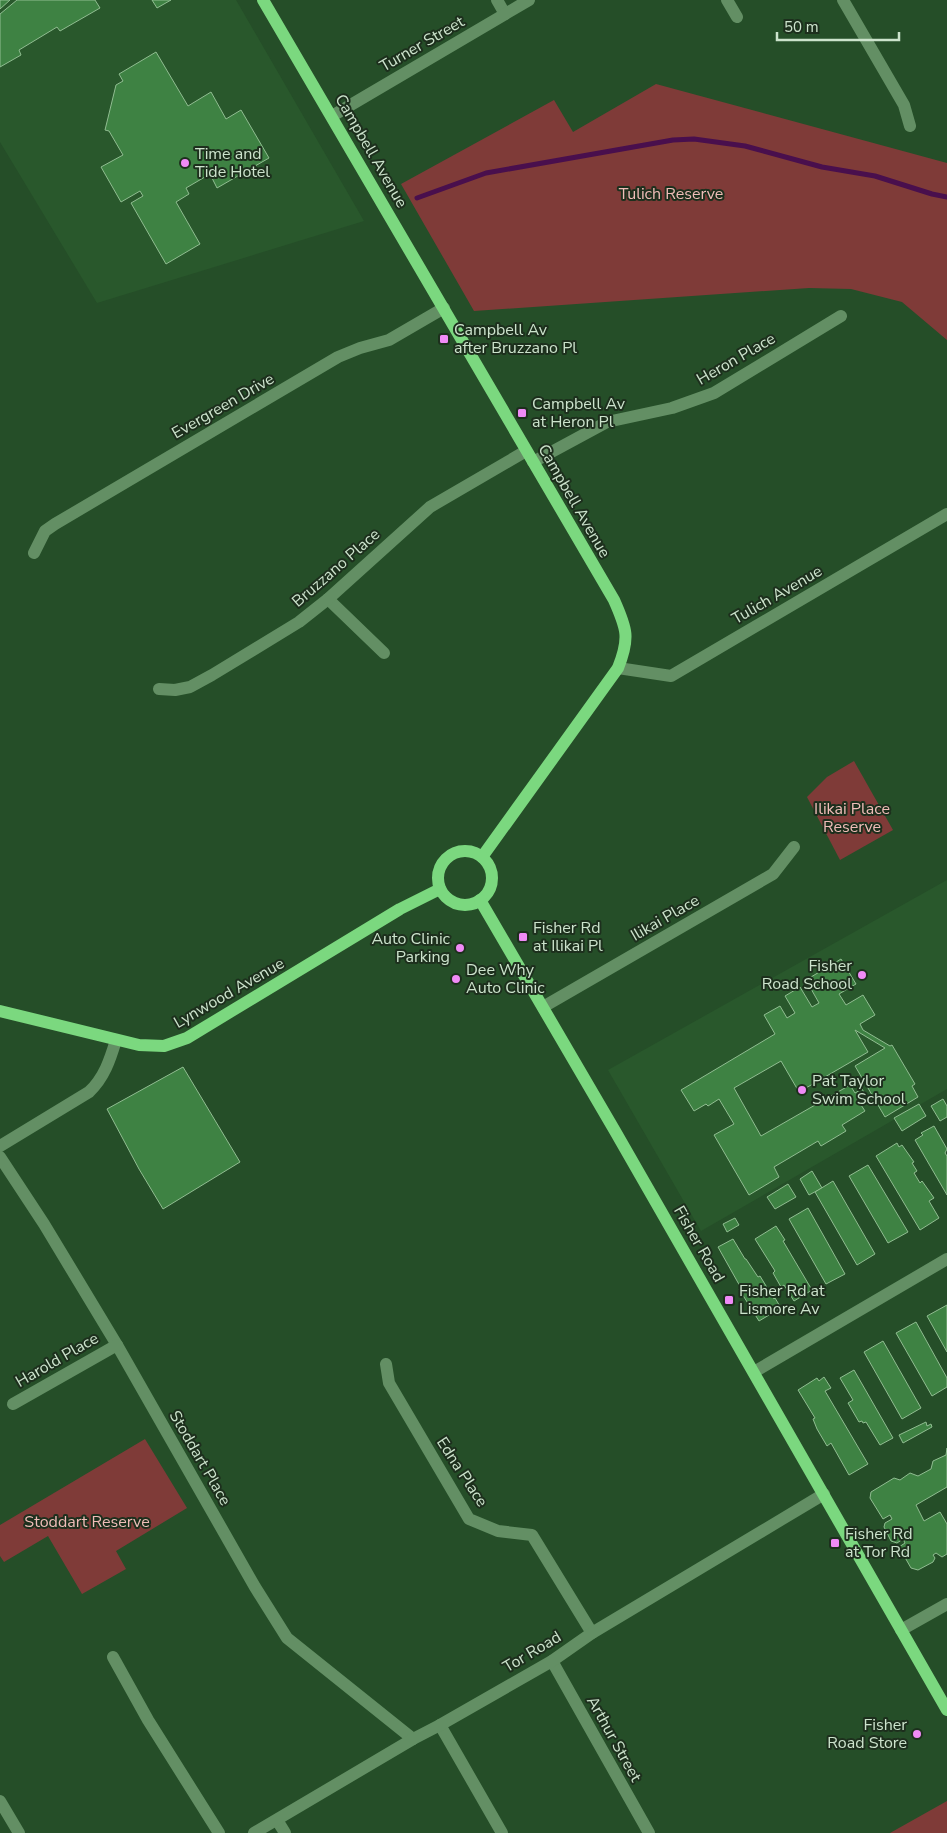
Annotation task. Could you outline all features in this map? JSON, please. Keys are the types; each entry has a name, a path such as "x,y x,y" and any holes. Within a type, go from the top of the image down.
{"main road":[{"name":"Campbell Avenue","path":"263,0 614,600 627,634 623,655 618,668 482,857"},
{"path":"466,850 475,852 487,862 492,875 489,889 480,900 472,904 453,902 440,889 439,871 442,863 449,856 466,850"},
{"name":"Lynwood Avenue","path":"0,1011 138,1045 164,1046 187,1038 400,909 440,889"},
{"name":"Fisher Road","path":"480,900 754,1372 947,1710"}],"street":[{"path":"497,0 505,14"},
{"name":"Turner Street","path":"332,116 529,0"},
{"path":"727,0 737,17"},
{"path":"843,0 904,105 910,126"},
{"name":"Evergreen Drive","path":"34,553 45,531 55,524 338,357 360,348 389,340 444,308"},
{"name":"Heron Place","path":"533,462 607,422 672,408 714,393 841,316"},
{"name":"Bruzzano Place","path":"159,689 175,690 190,687 299,622 328,599 430,507 526,450"},
{"name":"Tulich Avenue","path":"618,668 671,676 947,514"},
{"path":"328,599 384,653"},
{"name":"Ilikai Place","path":"543,1007 774,874 794,847"},
{"path":"0,1146 89,1092 103,1075 116,1040"},
{"name":"Stoddart Place","path":"0,1157 44,1224 117,1344 255,1588 287,1638 413,1739"},
{"path":"754,1372 947,1259"},
{"name":"Harold Place","path":"13,1404 117,1344"},
{"name":"Edna Place","path":"386,1364 389,1383 469,1518 498,1531 532,1534 592,1634"},
{"name":"Tor Road","path":"254,1833 413,1739 552,1661 592,1634 824,1494"},
{"path":"901,1630 947,1604"},
{"path":"113,1657 148,1720 220,1833"},
{"name":"Arthur Street","path":"552,1661 649,1833"},
{"path":"440,1725 502,1833"},
{"path":"0,1800 19,1833"},
{"path":"277,1820 285,1833"}],"shaded area":[{"path":"0,0 236,0 364,221 97,303 0,142"},
{"name":"Fisher Road School","path":"947,880 947,1089 701,1231 608,1070"}],"green space":[{"name":"Tulich Reserve","path":"656,84 947,163 947,340 902,302 851,289 809,288 474,311 401,184 554,100 573,132"},
{"name":"Ilikai Place Reserve","path":"854,761 893,830 840,860 807,797 827,777"},
{"name":"Stoddart Reserve","path":"145,1439 187,1508 116,1551 126,1569 82,1594 48,1536 4,1562 0,1556 0,1525"},
{"path":"947,1801 947,1833 890,1833"}],"building":[{"path":"0,0 10,0 0,9"},
{"path":"17,0 95,0 100,8 60,31 57,27 19,50 21,55 0,67 0,14"},
{"path":"152,0 171,0 157,8"},
{"name":"Time and Tide Hotel","path":"156,52 188,106 211,92 226,119 241,110 269,158 217,188 210,174 186,188 189,194 176,202 200,244 166,264 131,203 143,196 140,191 121,202 101,167 123,155 109,131 105,130 116,85 123,81 119,74"},
{"path":"841,959 856,984 839,994 846,1005 863,995 875,1015 860,1024 863,1030 890,1046 892,1045 915,1084 912,1086 918,1097 885,1117 855,1066 885,1048 855,1030 868,1052 799,1092 781,1061 734,1088 761,1136 850,1085 855,1093 862,1089 869,1100 861,1105 865,1111 842,1125 846,1131 821,1146 818,1141 774,1167 779,1177 749,1195 714,1135 734,1124 719,1099 708,1106 706,1104 694,1111 681,1090 775,1034 764,1015 780,1006 787,1018 795,1013 785,996 800,987 812,1007 819,1003 806,980"},
{"path":"183,1067 240,1162 163,1209 107,1109"},
{"path":"943,1099 947,1106 947,1117 940,1121 931,1106"},
{"path":"919,1104 926,1116 902,1131 894,1118"},
{"path":"934,1126 947,1149 945,1153 947,1156 947,1195 915,1140 923,1135 921,1133"},
{"path":"897,1143 899,1147 902,1145 914,1162 912,1163 917,1171 914,1173 920,1183 922,1181 934,1198 929,1201 939,1218 920,1230 876,1156"},
{"path":"868,1165 908,1232 888,1243 849,1176"},
{"path":"812,1171 822,1188 809,1195 800,1179"},
{"path":"833,1181 875,1254 857,1265 815,1192"},
{"path":"788,1184 796,1197 775,1209 767,1197"},
{"path":"808,1208 845,1274 826,1284 789,1219"},
{"path":"735,1218 739,1225 727,1232 723,1224"},
{"path":"776,1226 812,1290 794,1301 784,1285 781,1287 773,1273 775,1271 755,1239"},
{"path":"733,1239 745,1259 758,1277 760,1276 781,1308 759,1321 739,1289 741,1288 718,1247"},
{"path":"947,1305 947,1352 927,1316"},
{"path":"916,1322 947,1378 947,1387 932,1396 896,1333"},
{"path":"883,1341 921,1408 902,1419 864,1352"},
{"path":"854,1370 893,1438 880,1445 866,1422 859,1422 848,1403 853,1400 840,1378"},
{"path":"824,1377 831,1388 825,1391 868,1464 849,1475 831,1443 827,1446 817,1429 813,1419 815,1418 798,1390 817,1378 819,1381"},
{"path":"926,1422 927,1426 931,1424 932,1427 903,1443 899,1435"},
{"path":"947,1448 947,1487 916,1505 924,1521 940,1512 947,1524 947,1554 942,1557 936,1553 933,1555 935,1558 933,1562 918,1570 911,1568 899,1547 905,1543 903,1539 897,1543 891,1541 884,1527 885,1523 892,1519 890,1515 883,1519 870,1498 871,1492 894,1478 900,1480 910,1473 918,1476 931,1469 933,1461 946,1455"}],"waterway":[{"path":"417,198 486,173 673,140 694,139 745,146 822,167 875,176 947,197"}],"place":[{"name":"Time and Tide Hotel","path":"185,163"},
{"name":"Campbell Av after Bruzzano Pl","path":"444,339"},
{"name":"Campbell Av at Heron Pl","path":"522,413"},
{"name":"Fisher Rd at Ilikai Pl","path":"523,937"},
{"name":"Auto Clinic Parking","path":"460,948"},
{"name":"Fisher Road School","path":"862,975"},
{"name":"Dee Why Auto Clinic","path":"456,979"},
{"name":"Pat Taylor Swim School","path":"802,1090"},
{"name":"Fisher Rd at Lismore Av","path":"729,1300"},
{"name":"Fisher Rd at Tor Rd","path":"835,1543"},
{"name":"Fisher Road Store","path":"917,1734"}]}
